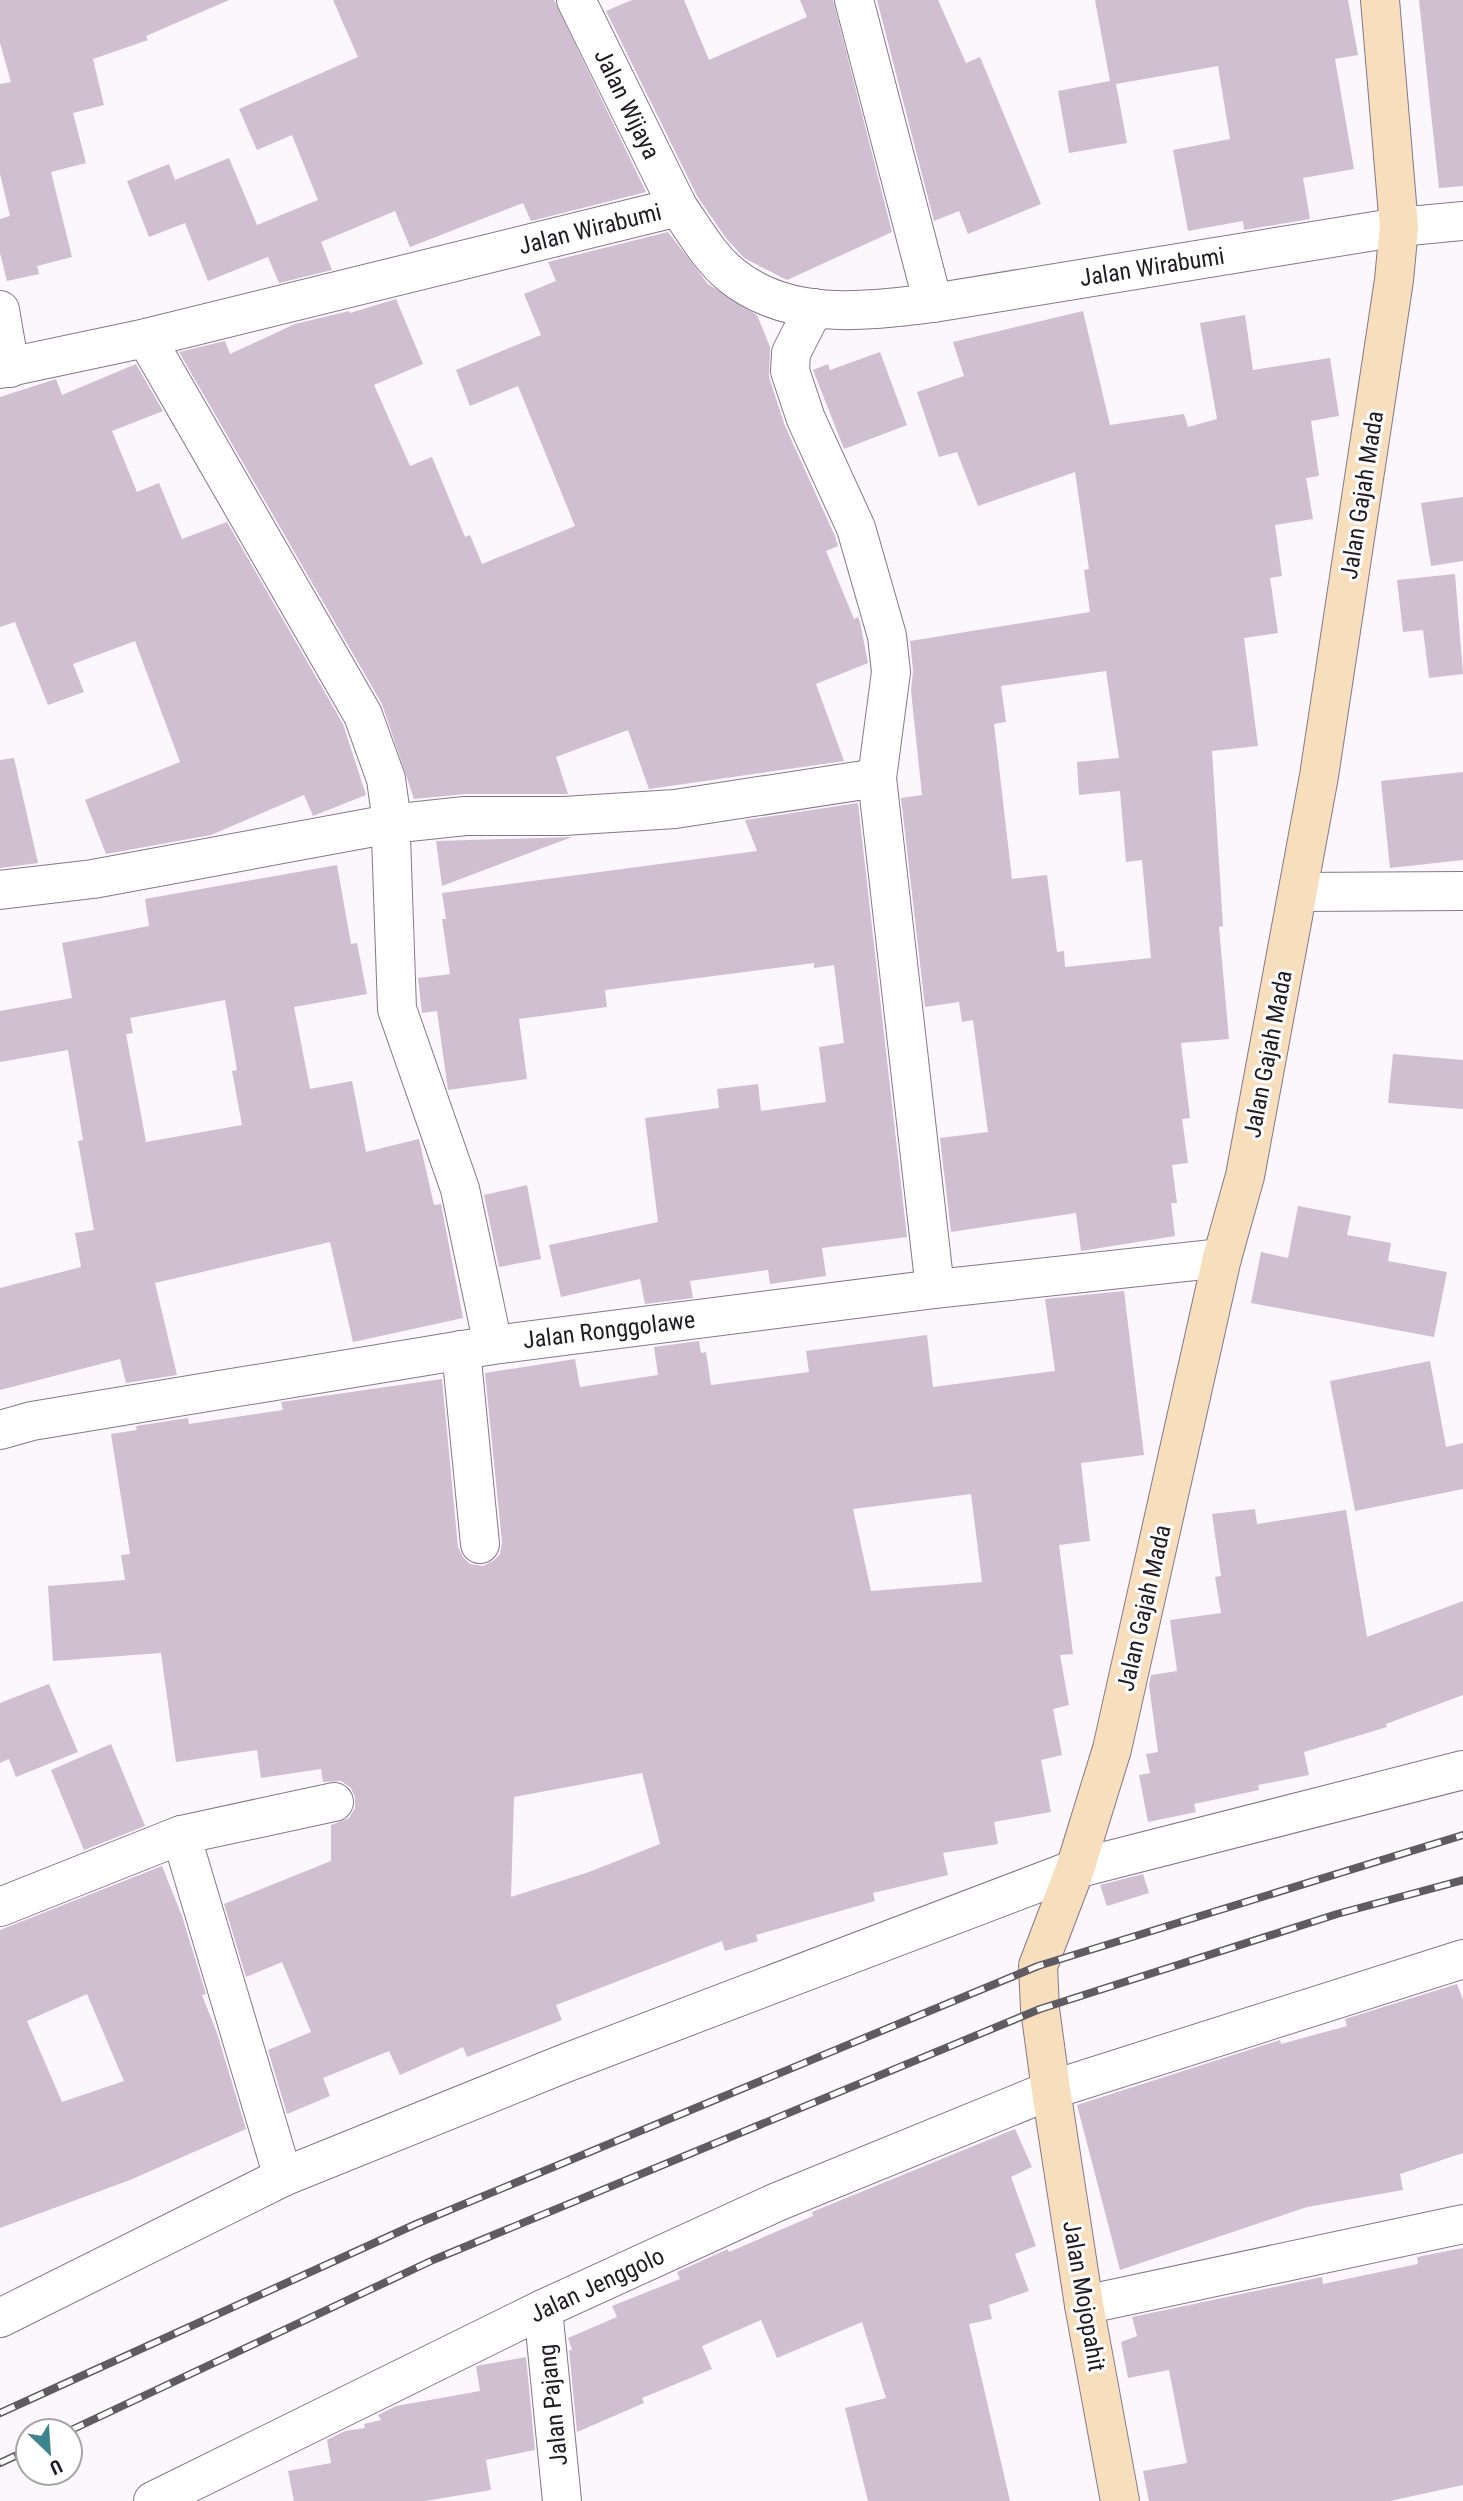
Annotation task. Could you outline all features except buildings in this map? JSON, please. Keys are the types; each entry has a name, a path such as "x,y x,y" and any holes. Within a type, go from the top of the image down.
{"street":[{"name":"Jalan Wijaya","path":"576,0 678,207"},
{"path":"854,0 933,303"},
{"name":"Jalan Gajah Mada","path":"1051,2090 1040,2009 1038,1966 1075,1869 1112,1749 1223,1258 1245,1176 1319,776 1392,294 1399,227 1380,0"},
{"name":"Jalan Wirabumi","path":"5,369 146,338 678,207 709,251 732,275 786,305 859,311 933,303 1399,227 1463,221"},
{"path":"814,308 791,353 790,371 806,419 856,528 887,636 891,672 877,778 935,1289"},
{"path":"0,310 5,369"},
{"path":"146,338 363,715 386,779 397,1009 460,1189 477,1347 480,1544"},
{"path":"0,890 93,879 390,824 465,816 565,816 675,809 877,778"},
{"path":"1298,892 1463,891"},
{"name":"Jalan Ronggolawe","path":"0,1430 46,1419 477,1347 935,1289 1223,1258"},
{"path":"0,2318 283,2177 563,2064 1075,1869 1463,1770"},
{"path":"0,1907 181,1835 334,1802"},
{"path":"181,1835 283,2177"},
{"name":"Jalan Jenggolo","path":"153,2501 543,2309 777,2202 1051,2090 1463,1959"},
{"name":"Jalan Mojopahit","path":"1051,2090 1084,2305 1120,2501"},
{"path":"1084,2305 1463,2224"},
{"name":"Jalan Pajang","path":"543,2309 562,2501"}],"railway":[{"path":"0,2413 416,2224 1038,1966 1463,1835"},
{"path":"84,2424 433,2260 1040,2009 1337,1914 1463,1880"},
{"path":"0,2463 14,2456"}]}
